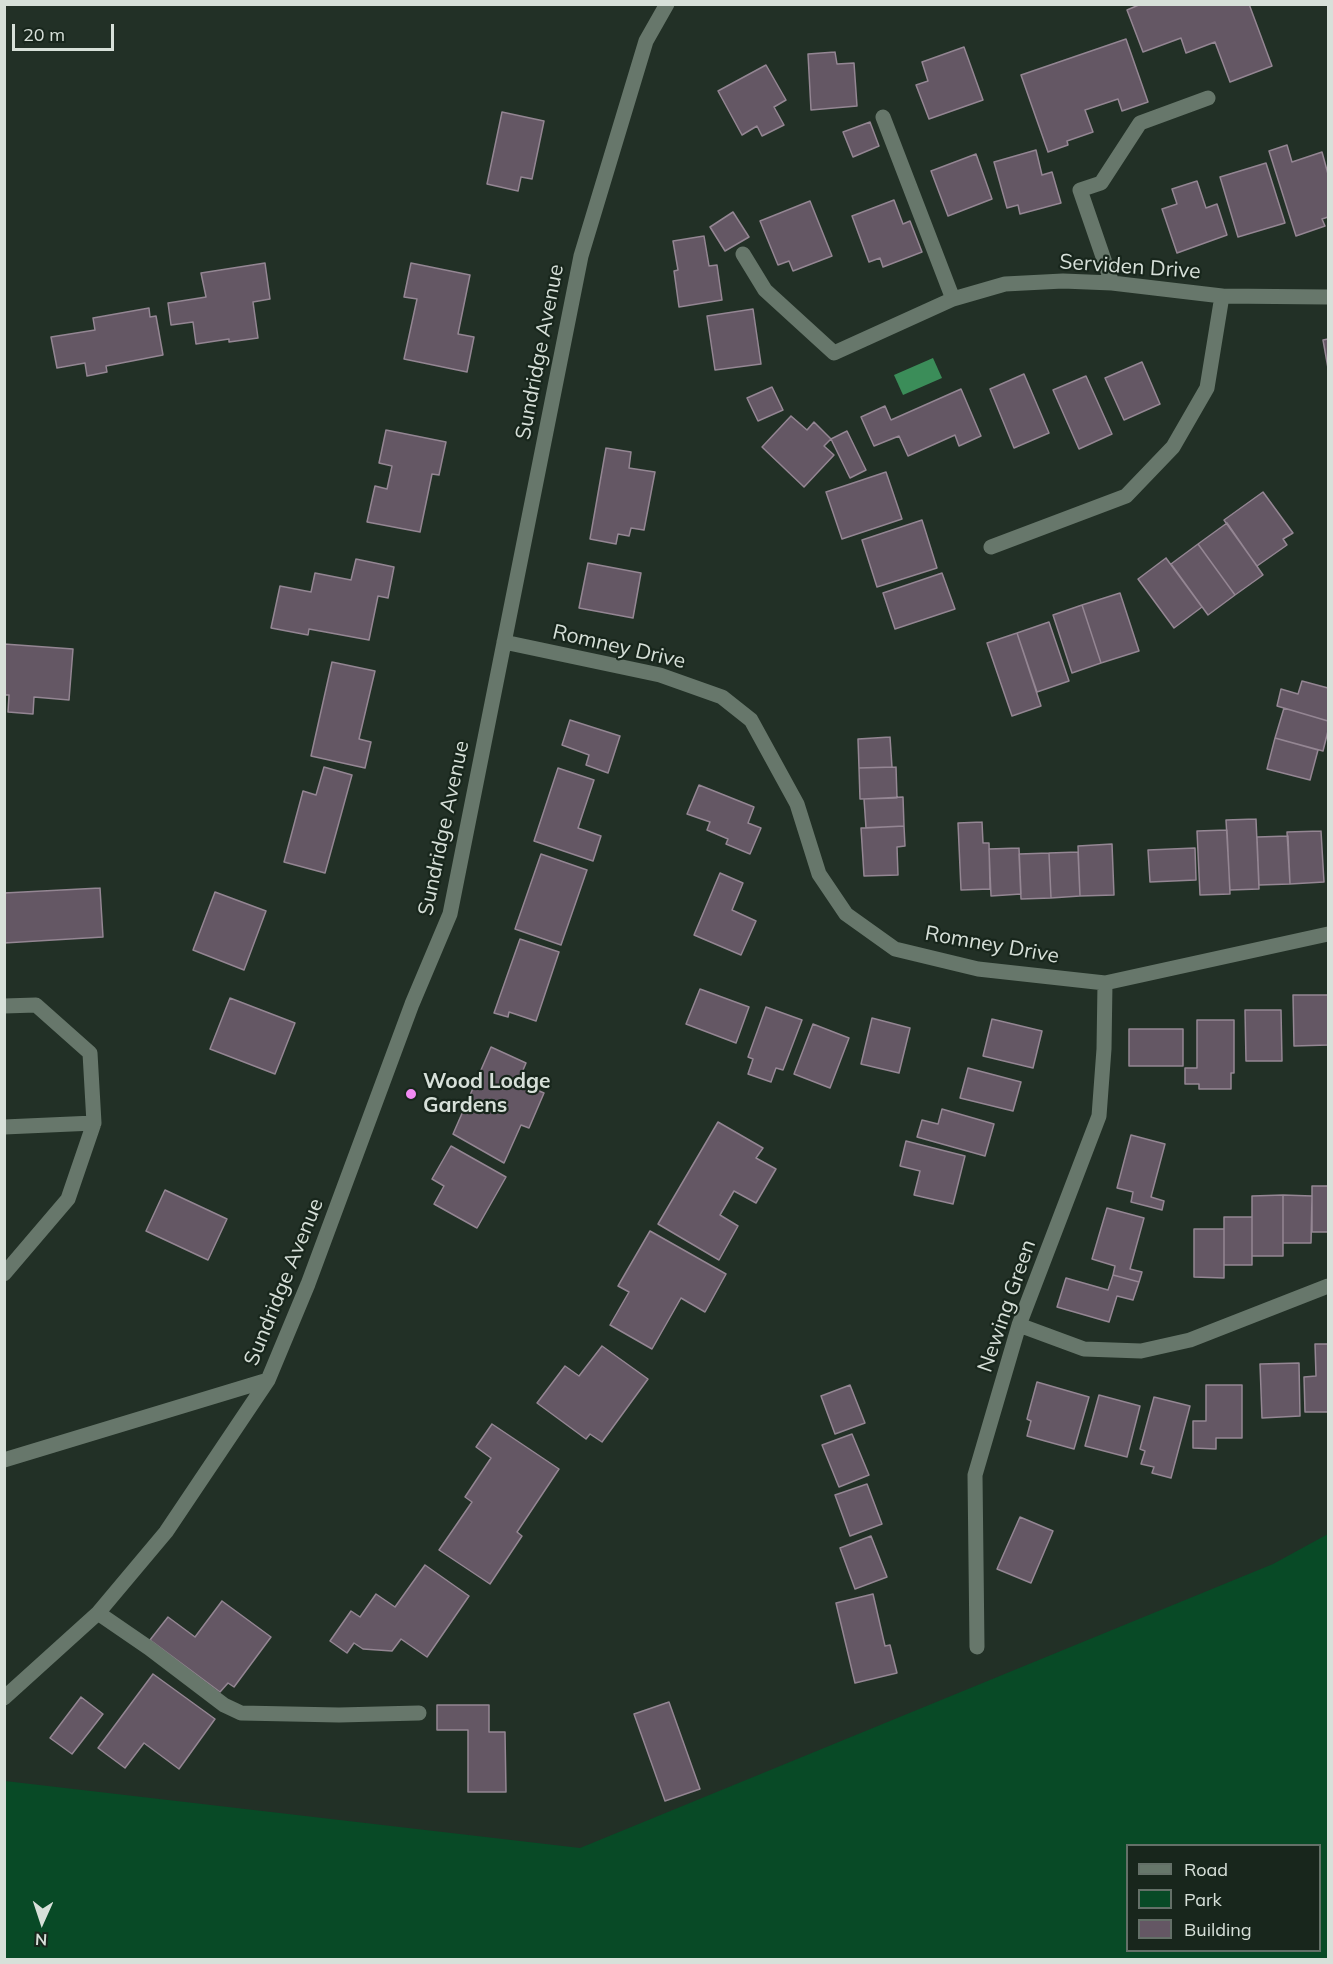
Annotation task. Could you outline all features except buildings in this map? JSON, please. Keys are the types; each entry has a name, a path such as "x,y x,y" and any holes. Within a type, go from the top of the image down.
{"street":[{"name":"Sundridge Avenue","path":"4,1698 98,1613 166,1532 268,1380 308,1284 412,1004 450,914 581,256 646,41 667,4"},
{"path":"1112,283 1080,190 1101,183 1140,123 1208,98"},
{"path":"883,117 953,300"},
{"name":"Serviden Drive","path":"743,254 765,290 834,354 953,300 1005,284 1063,281 1112,283 1222,296 1329,297"},
{"path":"991,548 1126,496 1173,447 1207,388 1222,296"},
{"name":"Romney Drive","path":"504,642 660,675 722,698 751,720 797,804 819,874 846,914 895,949 978,969 1105,983 1329,934"},
{"name":"Newing Green","path":"977,1647 975,1475 1019,1325 1099,1116 1104,1049 1105,983"},
{"path":"4,1006 36,1005 90,1053 94,1123 68,1199 4,1274"},
{"path":"4,1127 94,1123"},
{"path":"1019,1325 1084,1349 1141,1351 1190,1340 1329,1286"},
{"path":"4,1460 268,1380"},
{"path":"98,1613 149,1648 224,1705 241,1713 419,1713"}],"green space":[{"path":"1328,1534 1328,1959 5,1959 5,1781 580,1848 1273,1564"}],"shaded area":[{"path":"933,358 942,378 903,395 894,375"}],"place":[{"name":"Wood Lodge Gardens","path":"411,1094"}]}
